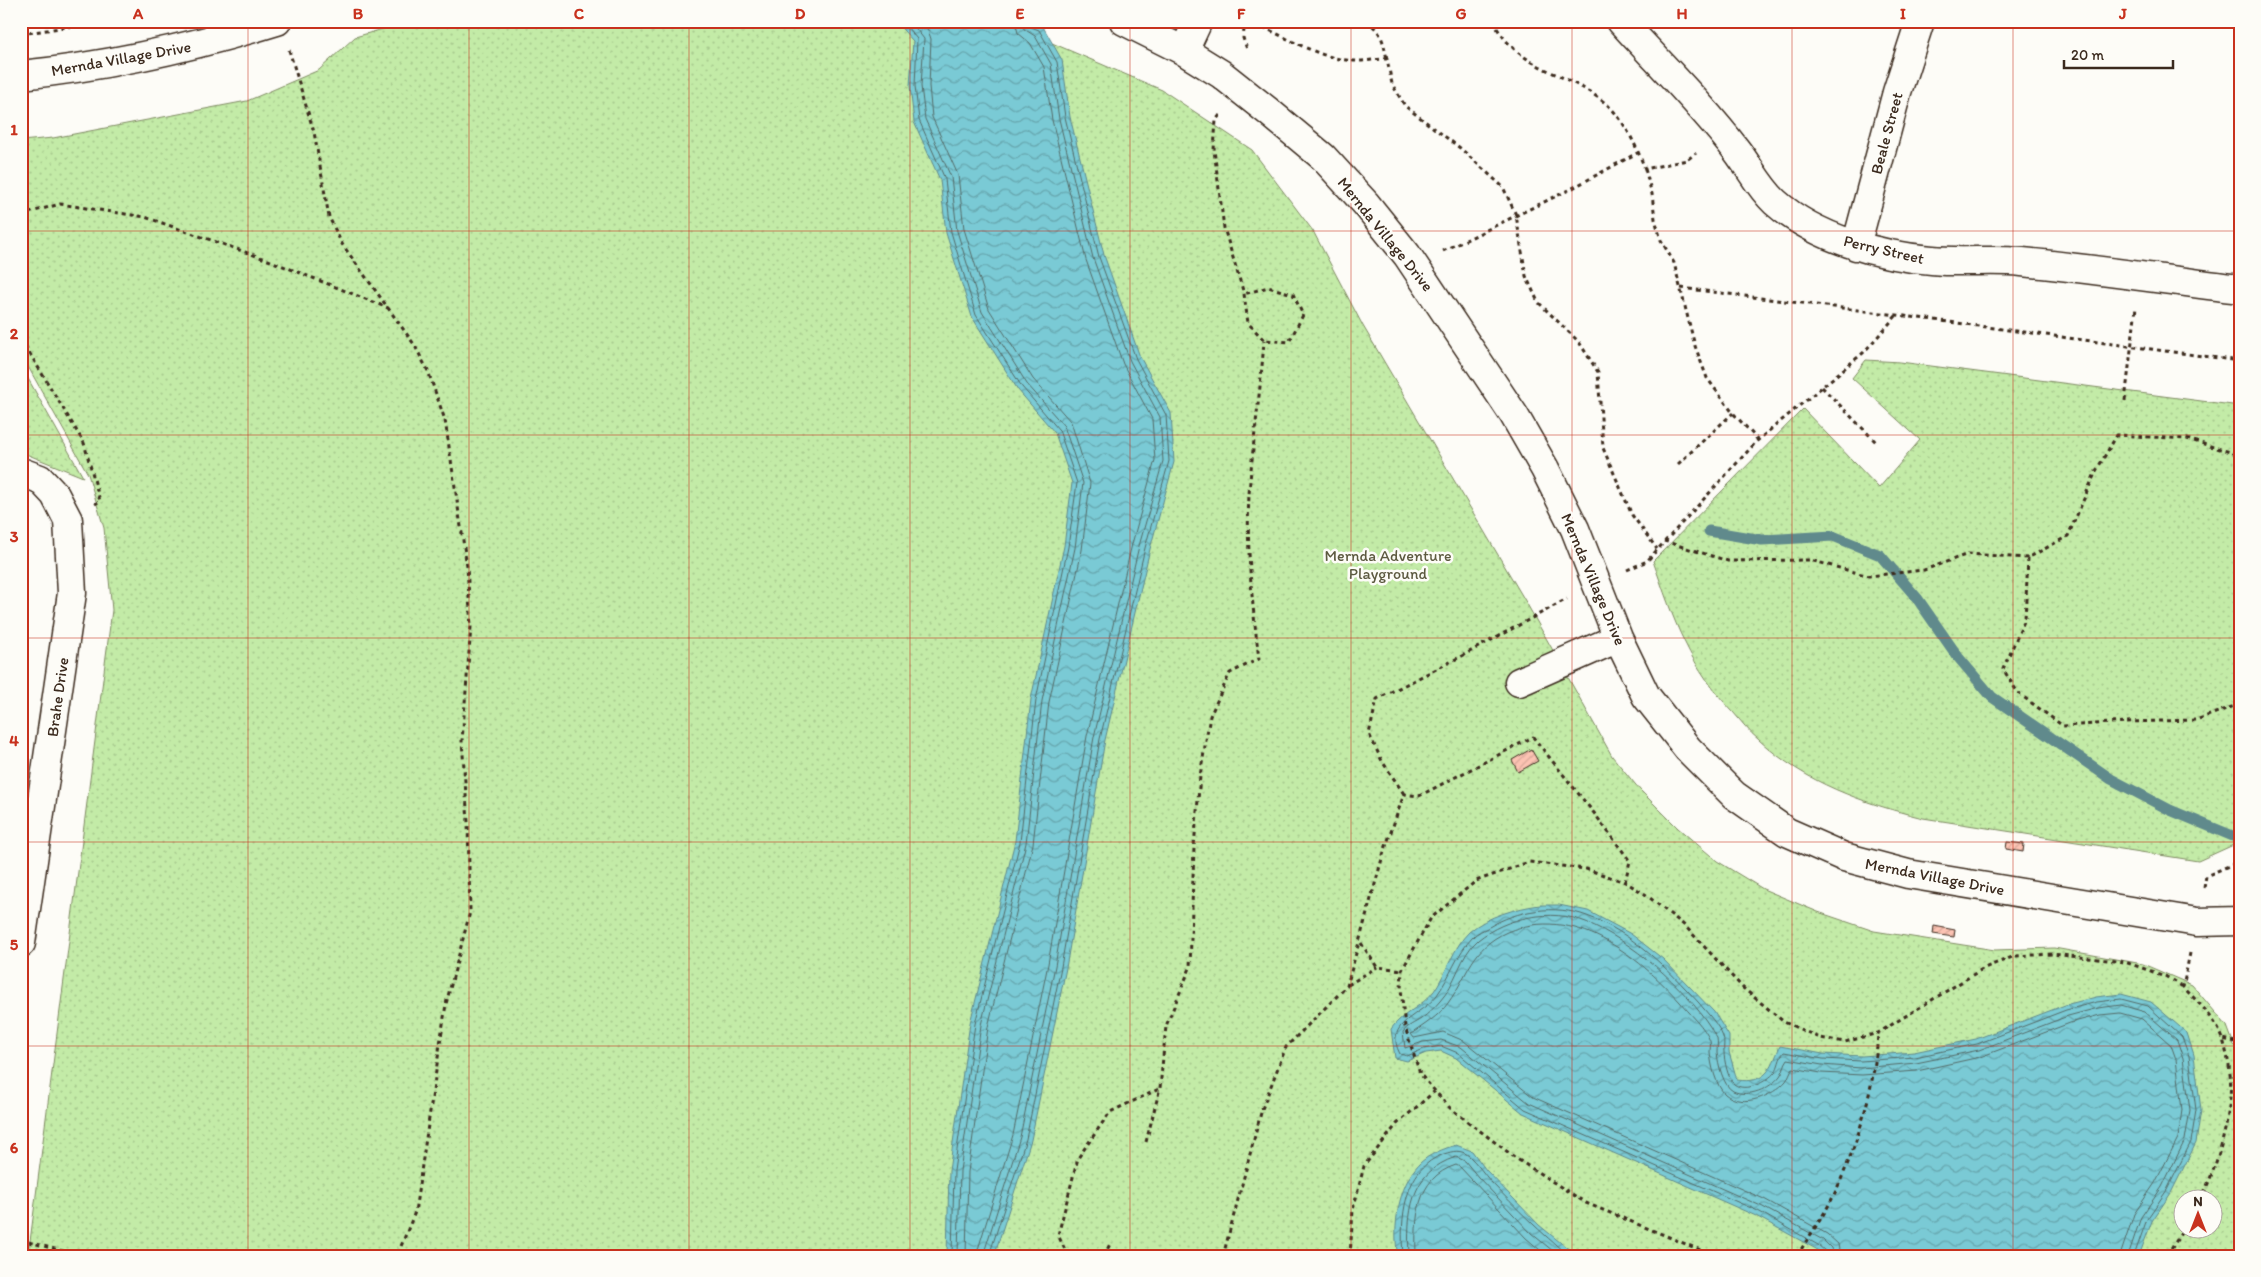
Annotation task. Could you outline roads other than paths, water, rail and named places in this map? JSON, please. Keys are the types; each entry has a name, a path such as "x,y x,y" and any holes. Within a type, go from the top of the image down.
{"street":[{"name":"Mernda Village Drive","path":"21,75 100,65 164,53 277,21"},
{"name":"Mernda Village Drive","path":"1124,21 1159,28 1184,51 1221,74 1323,157 1366,204 1417,270 1514,415 1545,469 1575,529 1618,638 1646,696 1688,749 1734,795 1788,832 1844,857 1908,874 2197,922 2240,921"},
{"path":"1184,51 1198,21"},
{"name":"Perry Street","path":"1621,21 1737,151 1754,178 1775,202 1798,219 1856,246 1898,256 1933,260 1978,259 2022,262 2240,288"},
{"name":"Beale Street","path":"1856,246 1897,92 1920,21"},
{"name":"Brahe Drive","path":"21,472 40,479 45,484 55,495 68,520 72,593 21,943"},
{"path":"1519,682 1618,638"},
{"name":"Mernda Village Drive","path":"2197,922 2240,938"}],"water":[{"path":"895,21 1020,21 1042,25 1062,60 1070,117 1104,255 1140,357 1171,413 1174,462 1150,549 1105,740 1066,968 1031,1140 994,1256 947,1256 949,1171 970,1023 1015,841 1031,699 1064,546 1072,483 1055,433 1018,390 972,317 946,233 940,180 914,122 910,86 913,41"},
{"path":"1540,905 1559,905 1588,911 1631,934 1663,959 1714,1012 1729,1036 1729,1052 1737,1080 1755,1080 1761,1077 1774,1062 1780,1046 1823,1054 1862,1056 1914,1052 1976,1039 2065,1005 2096,997 2121,994 2151,1002 2187,1033 2194,1055 2201,1110 2196,1143 2171,1193 2152,1221 2139,1256 1824,1256 1816,1249 1756,1216 1523,1113 1456,1058 1441,1051 1426,1053 1407,1061 1395,1058 1391,1029 1434,991 1454,952 1469,932 1493,917 1522,908"},
{"path":"1456,1145 1472,1151 1486,1170 1539,1225 1577,1256 1398,1256 1396,1220 1406,1184 1423,1160 1436,1152"}],"waterway":[{"path":"1709,531 1762,540 1833,536 1880,555 1917,598 1958,657 1992,697 2111,779 2170,810 2240,839"}],"park label":[{"name":"Mernda Adventure Playground","path":"1388,564"}]}
